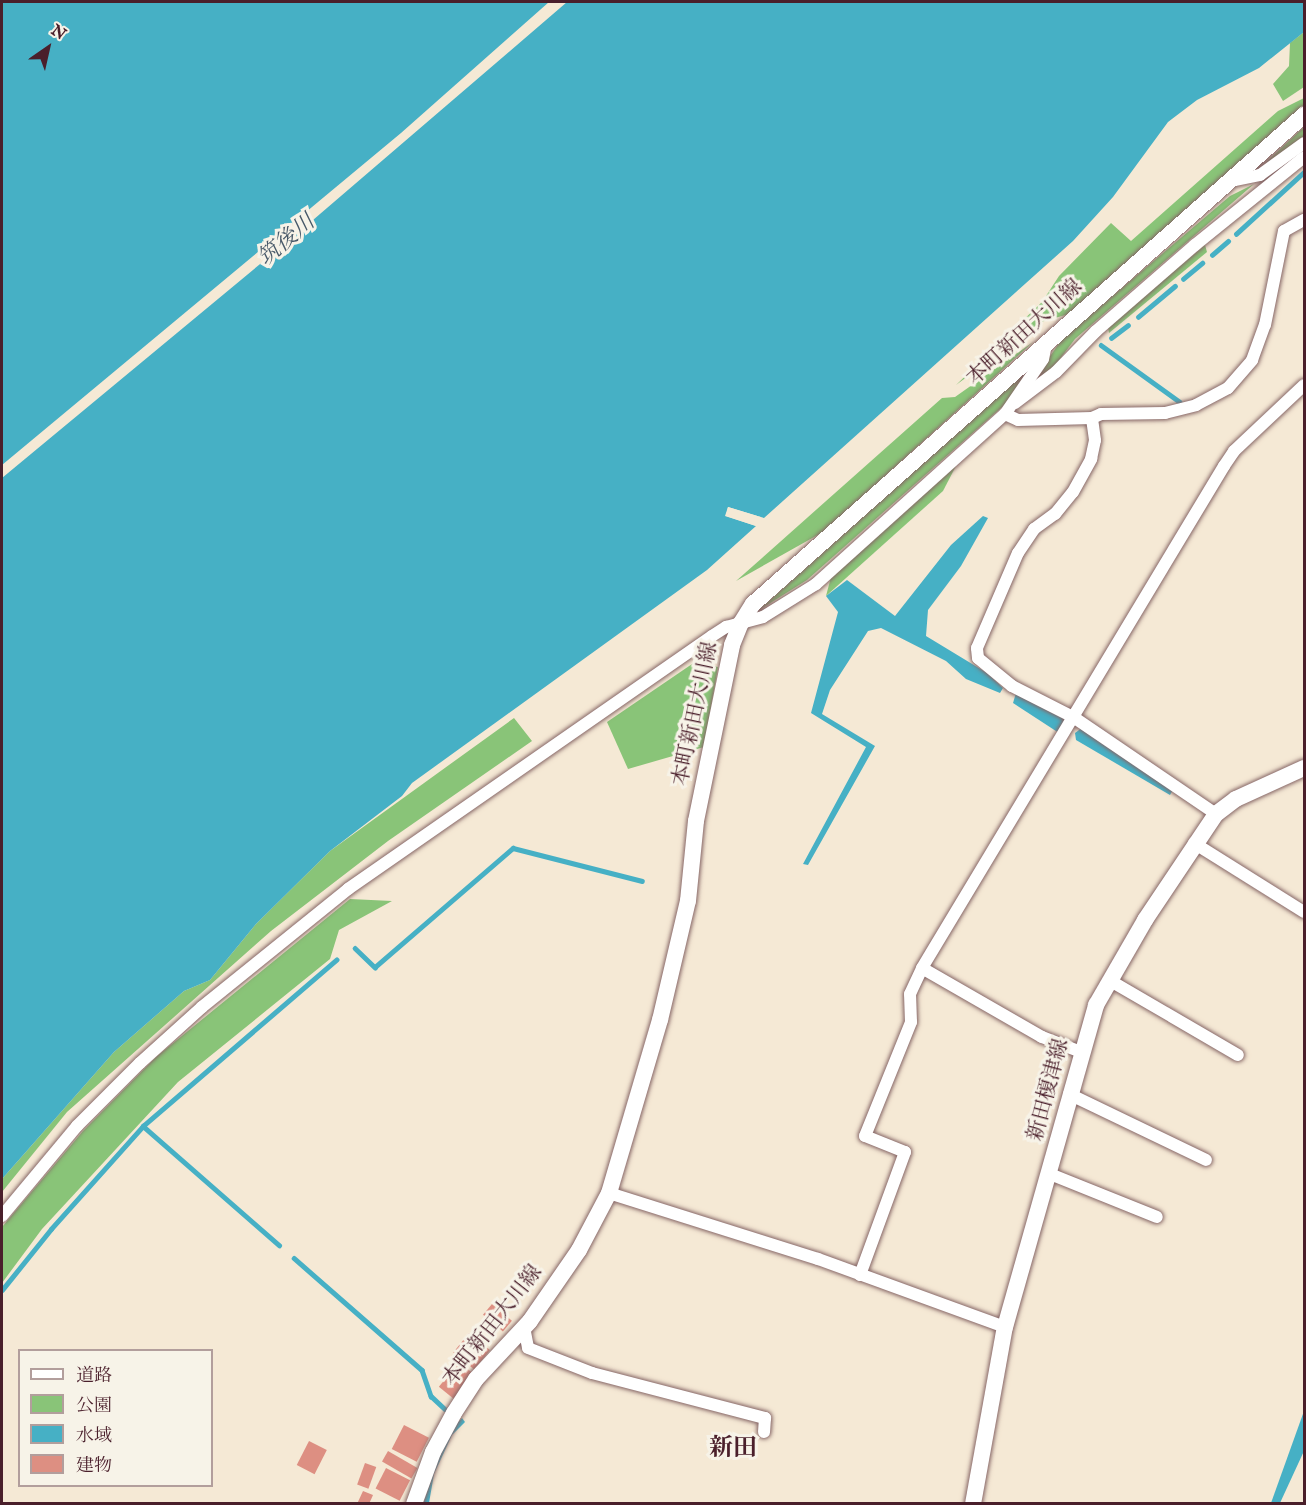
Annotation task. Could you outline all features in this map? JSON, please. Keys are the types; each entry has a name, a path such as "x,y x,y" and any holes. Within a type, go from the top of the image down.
{"main road":[{"name":"本町新田大川線","path":"414,1503 433,1452 454,1413 476,1379 524,1327 579,1251 609,1193 660,1020 683,923 696,821 732,645 741,622 753,604 1305,115"},
{"name":"新田榎津線","path":"973,1503 1005,1327 1096,1005 1109,980 1194,843 1216,814 1244,795 1305,768"}],"street":[{"path":"1231,181 1260,175 1305,142"},
{"path":"1015,403 1056,372 1096,331 1195,245 1305,158"},
{"path":"1005,414 1018,420 1092,418 1101,414 1165,413 1196,405 1228,388 1252,360 1265,325 1284,231 1305,220"},
{"path":"2,1216 77,1126 140,1063 202,1007 348,889 712,636 741,622 763,617 816,584 1005,414 1015,403 1043,359 1046,344"},
{"path":"860,1275 905,1152 865,1137 911,1022 910,994 922,968 1076,718 1234,451 1305,385"},
{"path":"1092,418 1095,440 1091,459 1073,492 1055,514 1034,528 1018,553 977,648 978,658 1012,686 1076,718 1216,814"},
{"path":"1194,843 1305,912"},
{"path":"922,968 1042,1037 1081,1052"},
{"path":"1109,980 1238,1054"},
{"path":"1069,1094 1206,1160"},
{"path":"1050,1174 1157,1217"},
{"path":"609,1193 860,1275 1005,1327"},
{"path":"524,1327 528,1348 592,1373 765,1418 764,1432"}],"green space":[{"path":"1304,32 1304,87 1283,101 1273,84 1289,66 1290,43"},
{"path":"1304,98 1304,105 1069,314 1041,322 956,385 1042,302 1059,276 1111,223 1131,241 1278,111"},
{"path":"1304,127 1304,137 1263,165"},
{"path":"1254,184 1075,339 1053,368 1028,388 1062,339 1230,196"},
{"path":"1205,245 1207,252 1109,333 1108,327"},
{"path":"1033,342 823,532 736,581 942,398 955,397"},
{"path":"1034,364 1011,399 807,580 759,610"},
{"path":"958,462 943,491 826,596 831,577"},
{"path":"695,662 718,667 704,747 628,769 607,722"},
{"path":"514,718 532,741 388,841 271,931 67,1112 2,1192 2,1179 114,1052 184,991 210,980 256,924 330,851"},
{"path":"350,899 392,901 339,930 330,959 178,1082 42,1229 2,1283 2,1227 83,1131 156,1057"}],"water":[{"name":"筑後川","path":"2,2 1304,2 1304,32 1259,68 1197,100 1168,122 1113,197 1073,241 764,518 728,507 726,516 756,526 707,570 412,783 402,796 330,851 256,924 210,980 184,991 114,1052 2,1179"},
{"path":"983,516 988,518 961,566 928,610 926,636 987,673 1003,688 1000,693 966,679 946,661 881,628 868,631 830,690 822,714 875,746 808,865 803,864 866,747 811,713 838,612 826,596 847,580 895,616 951,545"},
{"path":"1016,693 1068,720 1059,733 1013,703"},
{"path":"1083,727 1175,786 1170,795 1076,740 1075,733"},
{"path":"1304,1411 1304,1451 1280,1503 1271,1503"},
{"path":"462,1418 465,1422 452,1435 434,1474 429,1503 423,1504 446,1435"}],"pier":[{"path":"549,2 567,2 306,226 2,478 2,465 401,133"},
{"path":"728,507 764,518 730,511 729,514 758,524 756,526 725,516"}],"building":[{"path":"492,1304 512,1321 503,1331 483,1315"},
{"path":"469,1333 490,1350 474,1369 453,1352"},
{"path":"459,1362 474,1374 454,1399 439,1387"},
{"path":"404,1425 429,1438 417,1462 392,1449"},
{"path":"309,1441 327,1450 315,1474 297,1465"},
{"path":"388,1451 417,1468 411,1478 382,1461"},
{"path":"365,1463 376,1467 368,1489 357,1485"},
{"path":"386,1468 410,1480 400,1501 376,1488"},
{"path":"363,1491 373,1495 369,1504 357,1504"}],"waterway":[{"path":"1236,234 1304,172"},
{"path":"1212,255 1228,241"},
{"path":"1183,279 1202,263"},
{"path":"1138,317 1175,286"},
{"path":"1111,338 1128,325"},
{"path":"1101,345 1180,402"},
{"path":"355,948 375,967 513,848 642,881"},
{"path":"2,1290 51,1229 143,1126 336,960"},
{"path":"143,1126 279,1245"},
{"path":"294,1258 422,1370 431,1396 445,1409"}],"district":[{"name":"新田","path":"733,1449"}]}
